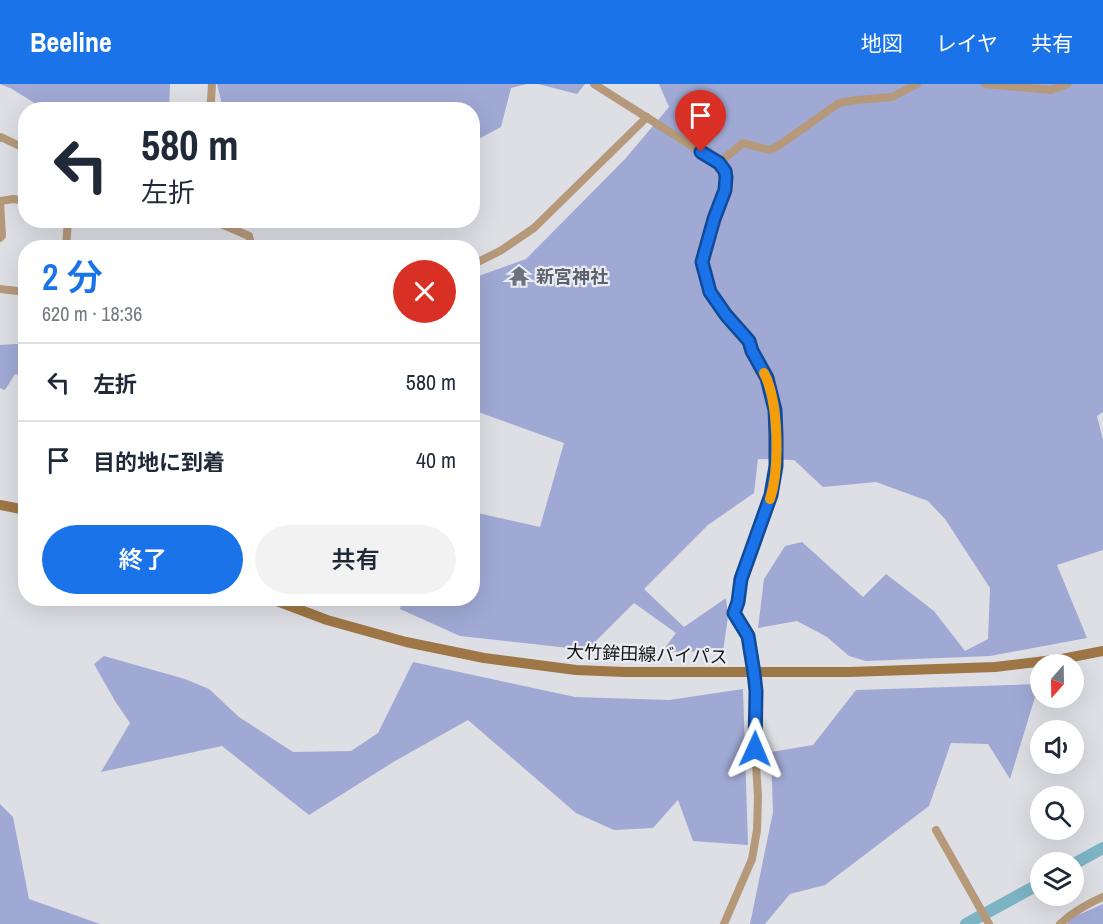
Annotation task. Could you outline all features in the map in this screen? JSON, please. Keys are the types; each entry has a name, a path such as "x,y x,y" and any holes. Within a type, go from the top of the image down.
{"main road":[{"path":"0,505 18,508"},
{"name":"大竹鉾田線バイパス","path":"290,606 327,620 406,642 484,658 586,670 754,673 995,668 1103,651"}],"street":[{"path":"211,102 212,84"},
{"path":"594,84 719,163 725,171 725,190 702,262 710,292 726,315 749,341 767,378 775,410 776,466 771,495 741,579 734,613 748,636 756,691 757,830 752,859 724,924"},
{"path":"719,163 743,143 769,150 778,146 839,103 892,97 916,84"},
{"path":"985,84 1051,90 1067,84"},
{"path":"480,261 500,251 534,228 647,117"},
{"path":"0,138 1,136 18,145"},
{"path":"0,238 3,236 0,201 18,200"},
{"path":"230,228 249,236 250,240"},
{"path":"0,289 18,291"},
{"path":"936,830 986,918"},
{"path":"1060,924 1071,914 1103,897"}],"shaded area":[{"path":"0,84 170,84 169,102 33,102"},
{"path":"217,84 527,84 511,88 501,127 480,138 480,102 221,102"},
{"path":"538,84 585,84 577,94"},
{"path":"659,84 1103,84 1103,412 1097,416 1103,440 1103,550 1057,565 1087,638 990,656 866,661 849,656 827,637 797,621 758,628 764,579 785,546 802,542 863,597 886,574 934,611 965,651 988,639 990,588 945,519 928,501 876,482 823,487 794,460 758,459 754,493 708,525 644,589 684,627 726,598 728,617 723,651 662,652 676,633 634,603 587,650 460,636 400,609 401,606 480,606 480,514 540,527 564,443 480,413 480,275 526,259 625,159 669,107"},
{"path":"18,344 18,375 15,374 5,390 0,388 0,345"},
{"path":"104,656 185,679 209,689 239,717 293,752 351,751 378,733 413,662 575,697 669,700 743,689 748,845 693,841 678,800 653,828 614,830 576,813 468,720 395,761 309,815 222,746 101,772 130,723 94,664"},
{"path":"1030,684 1032,708 1010,779 988,744 951,743 929,806 825,885 790,894 765,924 750,924 773,812 771,752 813,745 856,690"},
{"path":"0,804 13,817 29,899 100,924 0,924"},
{"path":"1103,904 1103,924 1067,924 1071,918"}],"waterway":[{"path":"1084,858 1103,848"},
{"path":"966,924 1030,889"}],"slow traffic":[{"path":"764,373 775,410 776,466 770,499"}],"place":[{"name":"新宮神社","path":"519,276"}],"route":[{"path":"701,152 719,163 726,177 725,190 702,262 710,292 726,315 749,341 767,378 775,410 776,466 771,495 741,579 734,613 748,636 754,673 755,749"}]}
